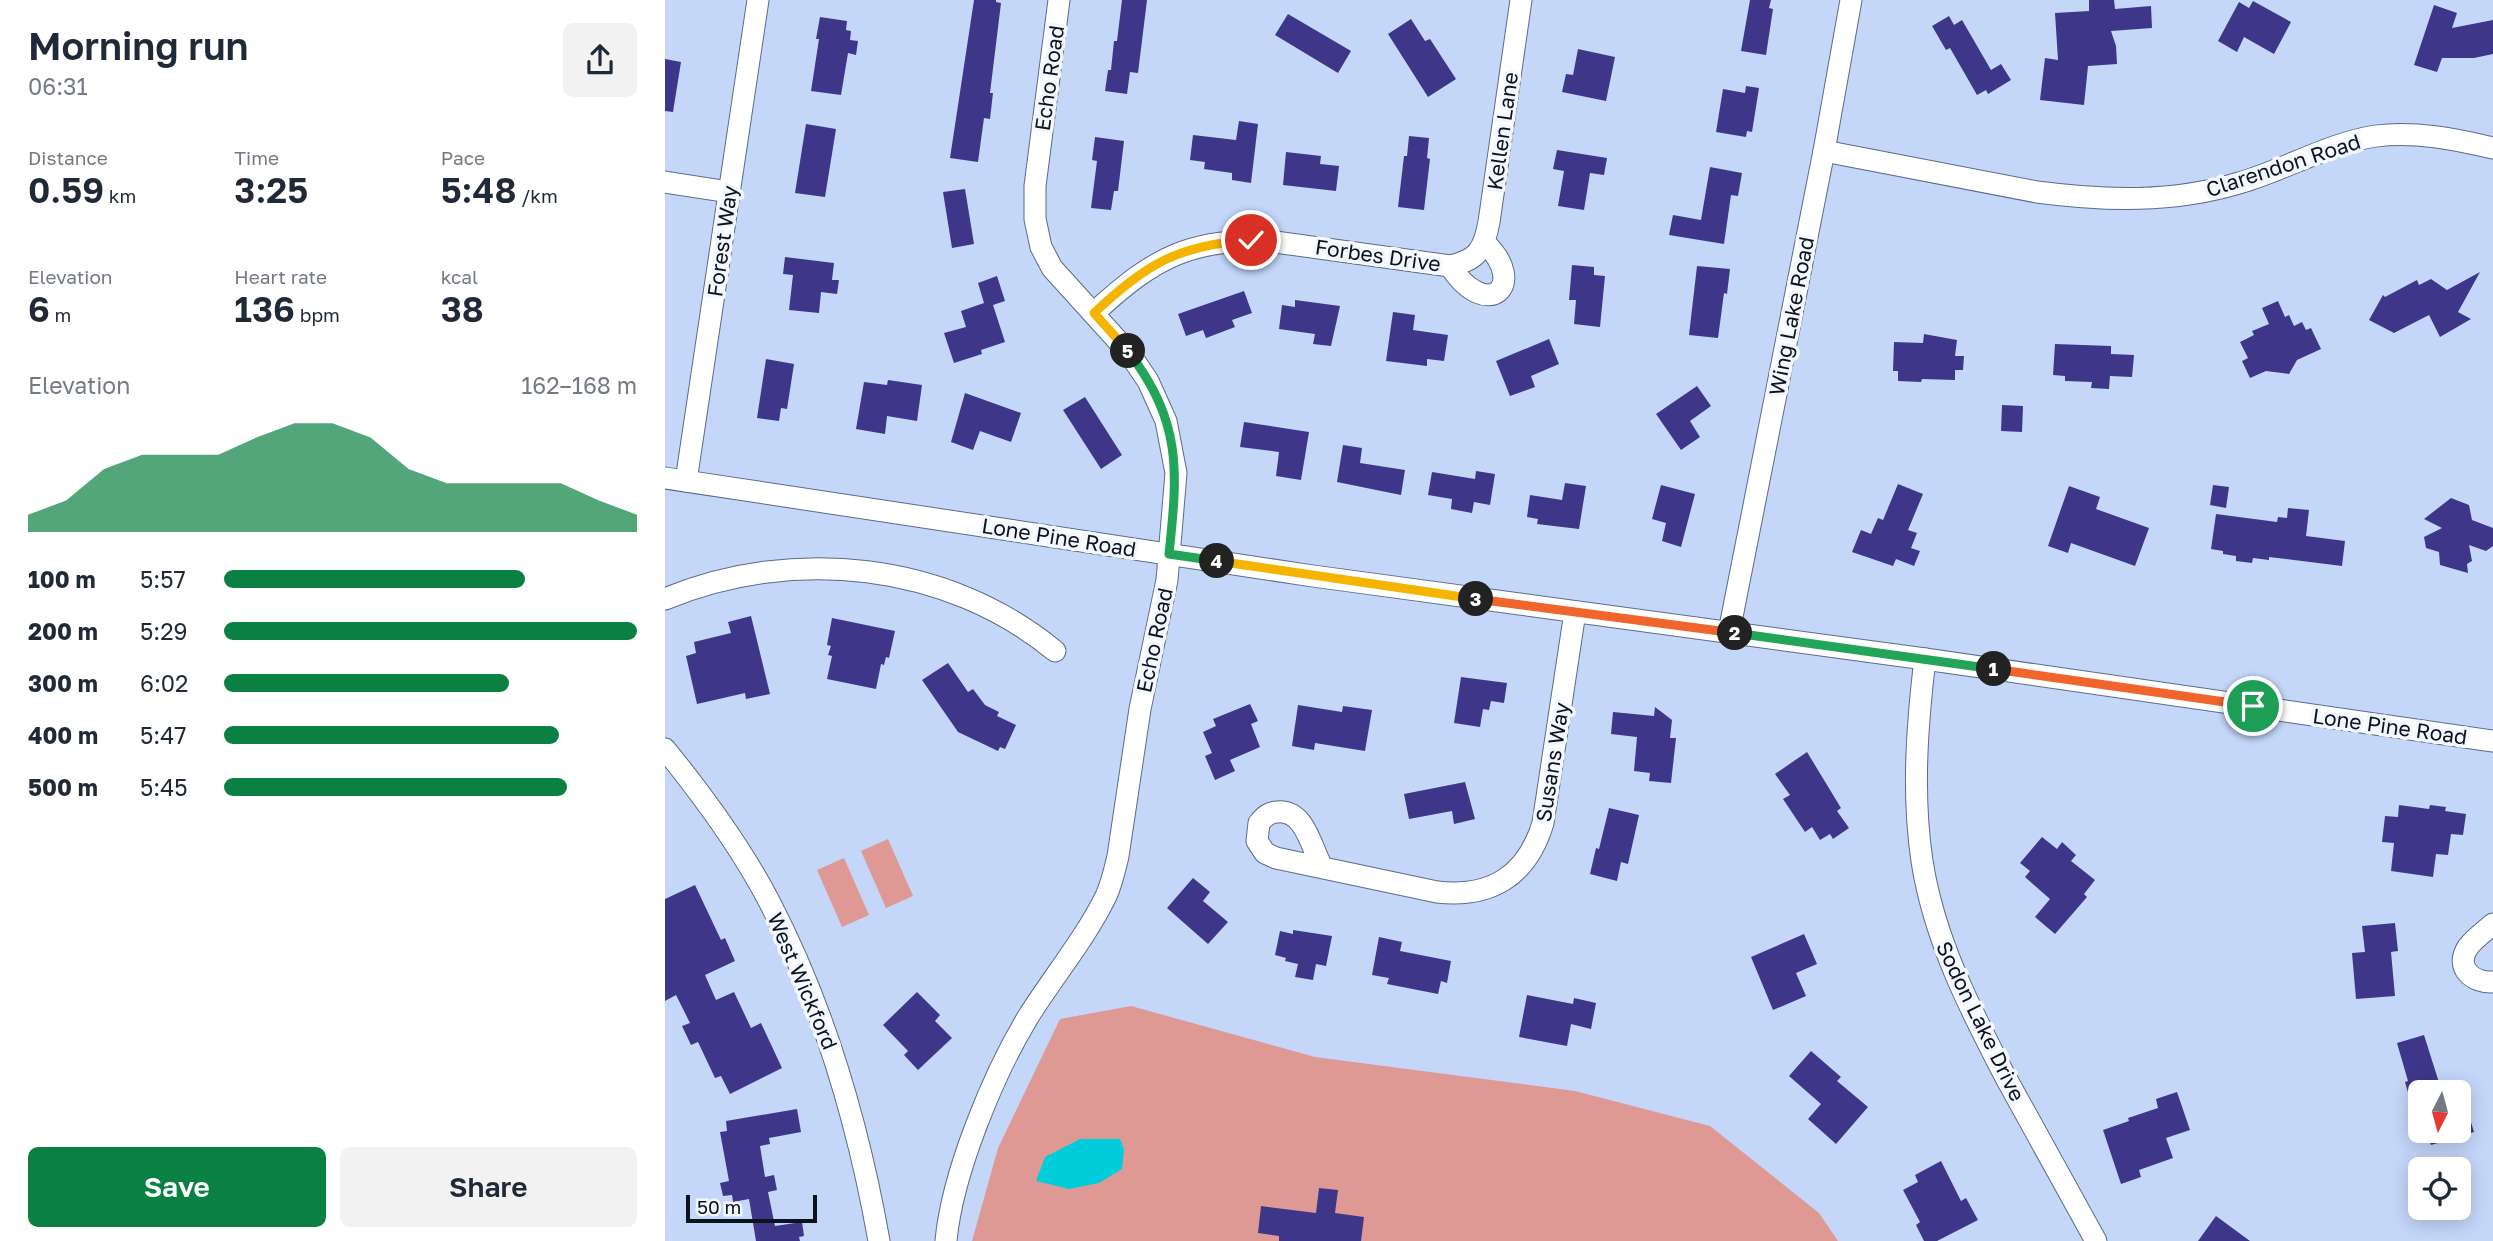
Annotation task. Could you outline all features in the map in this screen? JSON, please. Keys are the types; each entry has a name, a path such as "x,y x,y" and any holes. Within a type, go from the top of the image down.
{"street":[{"name":"Forest Way","path":"675,479 729,192 758,0"},
{"name":"Echo Road","path":"946,1241 952,1202 962,1168 1003,1065 1027,1018 1106,895 1118,856 1146,678 1167,580 1176,474 1167,421 1138,366 1045,258 1035,219 1035,186 1059,0"},
{"name":"Kellen Lane","path":"1479,250 1521,0"},
{"name":"Wing Lake Road","path":"1729,632 1824,151 1851,0"},
{"name":"Clarendon Road","path":"1824,151 2037,192 2130,200 2196,192 2240,183 2337,147 2375,136 2422,135 2493,148"},
{"path":"665,181 729,192"},
{"name":"Forbes Drive","path":"1094,313 1143,271 1181,252 1221,242 1275,242 1450,266 1462,263 1479,250"},
{"path":"1450,266 1472,291 1480,295 1493,294 1501,288 1504,272 1493,251 1479,250"},
{"name":"Lone Pine Road","path":"675,479 1422,592 1925,659 2493,741"},
{"path":"665,599 721,579 787,569 823,568 871,572 909,580 974,601 1034,634 1055,651"},
{"name":"Susans Way","path":"1322,867 1452,894 1492,887 1515,873 1533,849 1543,823 1575,612"},
{"name":"Sodon Lake Drive","path":"1925,659 1917,755 1918,823 1926,883 1939,933 1985,1037 2096,1241"},
{"name":"West Wickford","path":"665,749 694,784 744,858 769,901 811,990 844,1090 879,1241"},
{"path":"2493,924 2467,949 2464,962 2466,971 2474,980 2493,982"}],"shaded area":[{"path":"888,839 913,896 886,908 861,851"},
{"path":"844,858 869,915 842,927 817,870"},
{"path":"1131,1006 1315,1057 1575,1091 1710,1126 1819,1213 1838,1241 972,1241 998,1148 1060,1019"},
{"path":"1080,1139 1120,1139 1124,1149 1122,1169 1099,1183 1069,1189 1036,1181 1045,1157"}],"building":[{"path":"974,0 996,0 1001,3 990,93 993,93 990,119 984,118 978,162 950,158"},
{"path":"1122,0 1147,0 1138,73 1130,72 1127,94 1105,91 1108,70 1111,70 1114,41 1117,41"},
{"path":"1750,0 1771,0 1769,8 1773,9 1766,55 1741,51"},
{"path":"2089,0 2114,0 2115,9 2151,6 2152,28 2111,31 2116,46 2117,64 2088,66 2084,105 2040,100 2045,58 2058,60 2055,13 2089,11"},
{"path":"2253,1 2291,22 2274,54 2244,37 2237,52 2218,41 2239,2 2249,8"},
{"path":"2434,5 2457,13 2452,28 2493,20 2493,54 2474,58 2442,58 2437,72 2414,65"},
{"path":"1288,14 1351,51 1338,73 1275,35"},
{"path":"1949,16 1954,25 1962,20 1991,70 2001,64 2011,80 1988,94 1986,90 1977,95 1950,48 1946,50 1932,26"},
{"path":"820,17 847,21 846,30 851,31 850,40 858,41 856,55 848,53 841,95 811,91"},
{"path":"1411,19 1425,41 1430,39 1456,79 1428,97 1388,34"},
{"path":"1578,49 1615,57 1606,101 1562,92 1566,74 1573,75"},
{"path":"665,59 681,62 673,112 665,111"},
{"path":"1746,86 1759,88 1752,132 1747,131 1746,137 1716,132 1723,89 1745,93"},
{"path":"1239,121 1258,124 1251,183 1232,180 1232,173 1204,169 1205,162 1190,160 1193,135 1236,140"},
{"path":"806,124 836,129 825,197 795,193"},
{"path":"1409,136 1429,138 1427,158 1430,159 1424,210 1398,207"},
{"path":"1095,137 1124,141 1118,191 1114,191 1111,210 1091,208 1097,161 1092,160"},
{"path":"1557,150 1607,158 1604,175 1590,173 1584,210 1558,206 1564,171 1553,169"},
{"path":"1286,152 1321,156 1320,164 1339,166 1336,191 1283,185"},
{"path":"1710,167 1742,173 1738,196 1731,195 1724,244 1669,235 1673,215 1701,220"},
{"path":"965,189 974,244 952,248 943,192"},
{"path":"785,257 834,263 832,280 839,280 837,294 821,292 819,313 789,310 793,275 783,274"},
{"path":"1572,265 1594,267 1594,275 1605,276 1600,327 1574,324 1576,300 1569,300"},
{"path":"1697,266 1730,269 1718,338 1689,335"},
{"path":"2480,272 2458,312 2471,319 2440,337 2429,315 2394,333 2369,320 2383,295 2385,297 2417,280 2419,285 2431,279 2447,290"},
{"path":"997,276 1005,301 993,305 1005,342 981,350 982,354 954,363 944,333 966,327 961,311 984,303 978,283"},
{"path":"1244,291 1252,313 1232,320 1235,327 1206,338 1203,330 1186,336 1178,314"},
{"path":"1295,300 1340,306 1331,346 1313,344 1315,334 1279,329 1282,305 1295,307"},
{"path":"2278,301 2285,317 2289,315 2294,326 2302,322 2306,330 2311,328 2321,349 2297,360 2289,374 2266,371 2250,378 2242,361 2248,358 2240,342 2254,335 2252,331 2269,324 2262,308"},
{"path":"1393,312 1415,315 1413,330 1448,335 1444,361 1427,359 1427,366 1386,361"},
{"path":"1924,334 1957,340 1955,356 1964,356 1963,370 1955,370 1955,380 1898,381 1898,371 1893,371 1894,342 1923,343"},
{"path":"1549,339 1559,364 1531,376 1535,387 1510,396 1496,361"},
{"path":"2055,344 2111,346 2111,354 2134,355 2132,377 2110,376 2109,389 2091,388 2092,382 2065,381 2065,376 2053,375"},
{"path":"766,359 794,364 787,409 781,408 779,421 757,418"},
{"path":"888,380 922,385 917,421 887,416 885,434 856,429 864,382 887,385"},
{"path":"1697,386 1711,406 1690,421 1700,437 1681,450 1656,414"},
{"path":"965,393 1021,413 1011,442 980,431 973,450 951,442"},
{"path":"1085,397 1122,455 1101,469 1063,410"},
{"path":"2002,405 2023,406 2022,432 2001,431"},
{"path":"1244,422 1309,432 1301,480 1276,476 1279,452 1240,447"},
{"path":"1343,445 1362,448 1360,463 1405,470 1401,495 1337,482"},
{"path":"1476,471 1495,474 1490,505 1474,502 1472,513 1451,509 1452,499 1428,495 1432,472 1475,479"},
{"path":"1565,483 1586,486 1579,529 1537,524 1538,519 1527,517 1530,495 1562,500"},
{"path":"1898,484 1923,494 1908,530 1917,533 1911,548 1920,551 1914,566 1896,559 1893,566 1852,552 1861,530 1871,534 1878,518 1883,520"},
{"path":"1661,485 1695,494 1681,547 1662,541 1666,523 1652,519"},
{"path":"2213,485 2229,487 2226,508 2210,505"},
{"path":"2069,486 2100,497 2096,509 2149,528 2135,566 2071,543 2068,553 2048,546"},
{"path":"2451,498 2469,505 2472,520 2493,528 2493,546 2486,551 2469,545 2472,561 2467,564 2468,573 2440,565 2439,552 2426,548 2424,537 2442,528 2424,519"},
{"path":"2288,508 2309,510 2306,536 2345,541 2342,566 2269,557 2269,560 2253,558 2252,563 2236,561 2236,556 2211,549 2216,514 2277,522 2278,517 2287,518"},
{"path":"751,616 770,694 746,699 745,693 697,704 686,656 696,653 694,642 731,633 728,622"},
{"path":"832,618 895,631 889,658 886,657 884,665 881,664 876,689 827,679 832,656 828,655 831,646 827,645"},
{"path":"948,663 968,692 973,689 985,705 999,712 997,716 1016,725 1005,749 1000,747 998,751 958,732 922,680"},
{"path":"1461,677 1507,683 1504,703 1491,701 1489,710 1483,709 1480,727 1454,723"},
{"path":"1250,704 1258,721 1251,724 1260,747 1230,760 1235,771 1215,780 1205,756 1212,753 1203,732 1216,726 1213,719"},
{"path":"1298,705 1342,712 1343,706 1372,710 1365,751 1315,743 1314,750 1292,746"},
{"path":"1655,707 1672,720 1670,738 1676,738 1671,783 1649,781 1650,773 1634,771 1637,737 1611,734 1613,712 1654,716"},
{"path":"1807,752 1841,808 1837,811 1849,828 1833,839 1830,834 1820,840 1812,827 1805,832 1783,799 1790,795 1775,774"},
{"path":"1465,782 1475,819 1454,824 1452,811 1409,819 1404,794"},
{"path":"2399,805 2429,809 2430,805 2446,807 2445,811 2466,814 2463,835 2451,834 2448,855 2436,854 2433,877 2391,871 2394,843 2382,842 2385,816 2398,817"},
{"path":"1609,808 1639,815 1628,864 1621,862 1617,881 1590,874"},
{"path":"2042,837 2057,849 2062,842 2076,855 2071,861 2095,880 2084,894 2087,897 2055,934 2035,917 2050,899 2025,877 2030,871 2020,863"},
{"path":"1193,878 1210,892 1203,901 1228,922 1208,944 1167,908"},
{"path":"695,885 721,940 725,938 735,961 705,975 716,1000 734,992 751,1028 761,1023 782,1068 730,1094 721,1076 715,1078 698,1042 691,1045 682,1026 690,1023 676,995 665,1001 665,899"},
{"path":"2395,923 2398,951 2391,952 2395,996 2356,999 2352,953 2365,952 2362,926"},
{"path":"1293,930 1332,936 1326,966 1316,964 1313,980 1295,977 1298,964 1275,955 1280,931 1293,934"},
{"path":"1804,934 1817,964 1796,973 1806,996 1773,1010 1751,957"},
{"path":"1379,937 1402,942 1400,951 1451,961 1447,983 1441,981 1438,994 1387,984 1389,978 1372,975"},
{"path":"917,992 940,1015 935,1021 952,1038 918,1070 904,1055 908,1051 883,1025"},
{"path":"1527,995 1573,1004 1574,998 1596,1003 1591,1029 1571,1024 1567,1046 1519,1037"},
{"path":"2424,1035 2438,1080 2408,1081 2397,1043"},
{"path":"1811,1051 1841,1077 1837,1081 1868,1107 1836,1144 1808,1119 1821,1104 1789,1076"},
{"path":"2177,1092 2190,1130 2166,1138 2173,1158 2139,1170 2141,1177 2121,1184 2103,1130 2158,1108 2156,1099"},
{"path":"797,1109 801,1132 769,1138 770,1144 760,1146 765,1177 774,1175 777,1190 768,1192 775,1226 802,1222 804,1236 799,1237 800,1241 756,1241 749,1199 733,1202 732,1195 723,1196 720,1183 729,1181 720,1132 727,1131 726,1121"},
{"path":"1941,1161 1961,1201 1966,1198 1978,1220 1937,1241 1924,1241 1916,1225 1920,1222 1903,1190 1918,1182 1915,1175"},
{"path":"1319,1188 1338,1190 1335,1213 1364,1217 1361,1241 1279,1241 1279,1236 1258,1233 1261,1206 1316,1213"},
{"path":"2216,1216 2250,1241 2198,1241"}],"route":[{"path":"1251,240 1196,247 1162,260 1124,285 1094,313 1138,366 1167,421 1176,474 1169,554 2253,706"}]}
